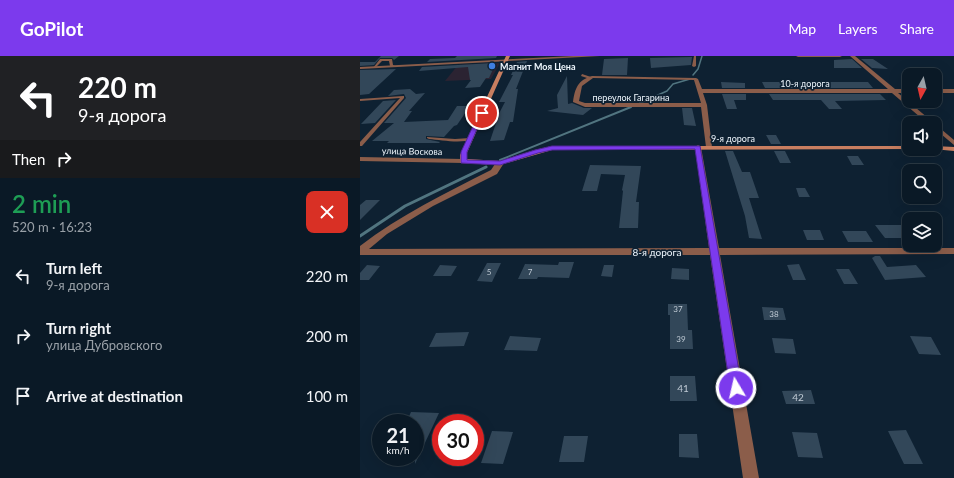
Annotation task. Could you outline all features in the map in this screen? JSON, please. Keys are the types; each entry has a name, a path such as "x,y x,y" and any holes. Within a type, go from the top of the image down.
{"street":[{"path":"360,68 507,58 598,56"},
{"path":"798,56 840,56"},
{"path":"852,56 923,116"},
{"path":"463,161 463,155 507,58"},
{"name":"переулок Гагарина","path":"701,91 696,79 688,78 590,78 582,81 578,86 576,102 585,105 704,105"},
{"path":"701,91 704,105 704,147 714,252 751,478"},
{"name":"10-я дорога","path":"701,91 902,91"},
{"path":"942,91 954,91"},
{"path":"942,132 954,143"},
{"name":"9-я дорога","path":"463,161 500,163 537,151 552,148 902,148"},
{"path":"942,148 954,148"},
{"name":"улица Воскова","path":"360,159 463,161"},
{"path":"360,252 384,232 430,204 494,172 500,163"},
{"name":"8-я дорога","path":"360,252 954,251"}],"lane":[{"path":"694,66 695,56"},
{"path":"582,75 590,78"},
{"path":"360,100 403,97 360,144"},
{"path":"429,138 455,140 470,139"}],"shaded area":[{"path":"500,63 491,79 445,81 458,65"}],"building":[{"path":"381,56 399,56 394,60 392,58 380,58 374,65 360,66 360,62 375,62"},
{"path":"457,56 497,56 496,58 427,62 430,59 455,58"},
{"path":"692,57 691,65 651,68 650,58"},
{"path":"628,58 627,75 602,75 604,59"},
{"path":"852,59 862,68 834,68 834,60"},
{"path":"861,59 873,59 888,69 872,68"},
{"path":"527,61 516,89 518,89 513,122 510,122 504,140 490,141 496,123 494,123 505,102 499,102 513,75 511,75 517,62"},
{"path":"494,63 493,65 495,65 489,78 486,78 480,87 465,88 471,80 468,67 419,71 422,67"},
{"path":"396,69 369,94 360,95 360,70"},
{"path":"567,76 568,104 572,103 584,108 592,108 583,115 547,111 558,108 557,95"},
{"path":"721,82 745,83 745,88 722,88"},
{"path":"762,82 868,82 873,88 765,88"},
{"path":"410,89 416,94 425,93 409,111 412,111 404,122 448,120 457,106 470,106 457,125 454,126 444,137 426,136 426,139 440,142 439,143 387,143 389,141 372,141 394,123 384,123 406,98 404,94 388,96 394,90"},
{"path":"722,94 746,94 746,100 734,100 737,109 727,109"},
{"path":"769,94 880,94 886,100 835,101 842,109 829,109 821,100 773,100"},
{"path":"396,100 375,123 361,124 383,101"},
{"path":"682,108 692,108 696,126 684,125"},
{"path":"766,135 776,135 781,144 771,144"},
{"path":"725,151 733,151 742,172 750,172 759,198 749,198 762,239 749,238 745,216"},
{"path":"774,151 785,151 791,163 780,163"},
{"path":"847,156 858,156 864,165 852,165"},
{"path":"590,165 641,166 636,202 639,202 638,228 619,228 622,190 625,175 601,174 597,191 582,191"},
{"path":"796,188 805,188 810,197 799,197"},
{"path":"366,200 380,200 360,220 360,205"},
{"path":"875,225 902,225 902,238 885,238"},
{"path":"803,230 820,230 824,240 807,240"},
{"path":"842,231 866,231 873,242 848,242"},
{"path":"875,256 880,256 887,267 916,265 926,277 885,280 872,258"},
{"path":"559,262 574,262 569,278 538,277 537,279 518,279 525,264 558,265"},
{"path":"487,263 501,263 492,282 477,281"},
{"path":"799,264 806,280 793,280 787,265"},
{"path":"367,265 380,266 369,280 360,280 360,273"},
{"path":"440,265 457,266 451,276 433,276"},
{"path":"604,265 614,265 612,277 601,276"},
{"path":"672,268 689,269 689,280 671,279"},
{"path":"836,269 849,269 858,284 844,284"},
{"path":"668,304 687,304 688,330 692,330 693,349 670,349 670,315 668,315"},
{"path":"762,307 783,308 786,320 764,320"},
{"path":"469,332 464,346 429,347 436,333"},
{"path":"510,336 541,338 537,351 504,350"},
{"path":"910,336 931,337 941,355 919,354"},
{"path":"772,338 793,339 796,354 775,353"},
{"path":"670,376 695,376 697,401 670,401"},
{"path":"811,390 815,404 786,404 782,391"},
{"path":"411,412 439,413 432,414 432,428 424,445 424,414 410,414"},
{"path":"906,430 923,464 904,464 888,431"},
{"path":"492,431 513,432 503,464 484,463 484,454"},
{"path":"792,432 817,433 823,458 798,457"},
{"path":"679,434 697,434 699,458 679,457"},
{"path":"564,436 588,436 584,462 559,462"}],"waterway":[{"path":"693,75 698,69 702,56"},
{"path":"642,102 640,103 667,91 673,84 690,79"},
{"path":"500,160 631,107"},
{"path":"360,236 405,206 486,167"}],"place":[{"name":"Магнит Моя Цена","path":"492,66"}],"route":[{"path":"482,113 464,152 463,161 500,163 537,151 552,148 698,147 736,388"}]}
